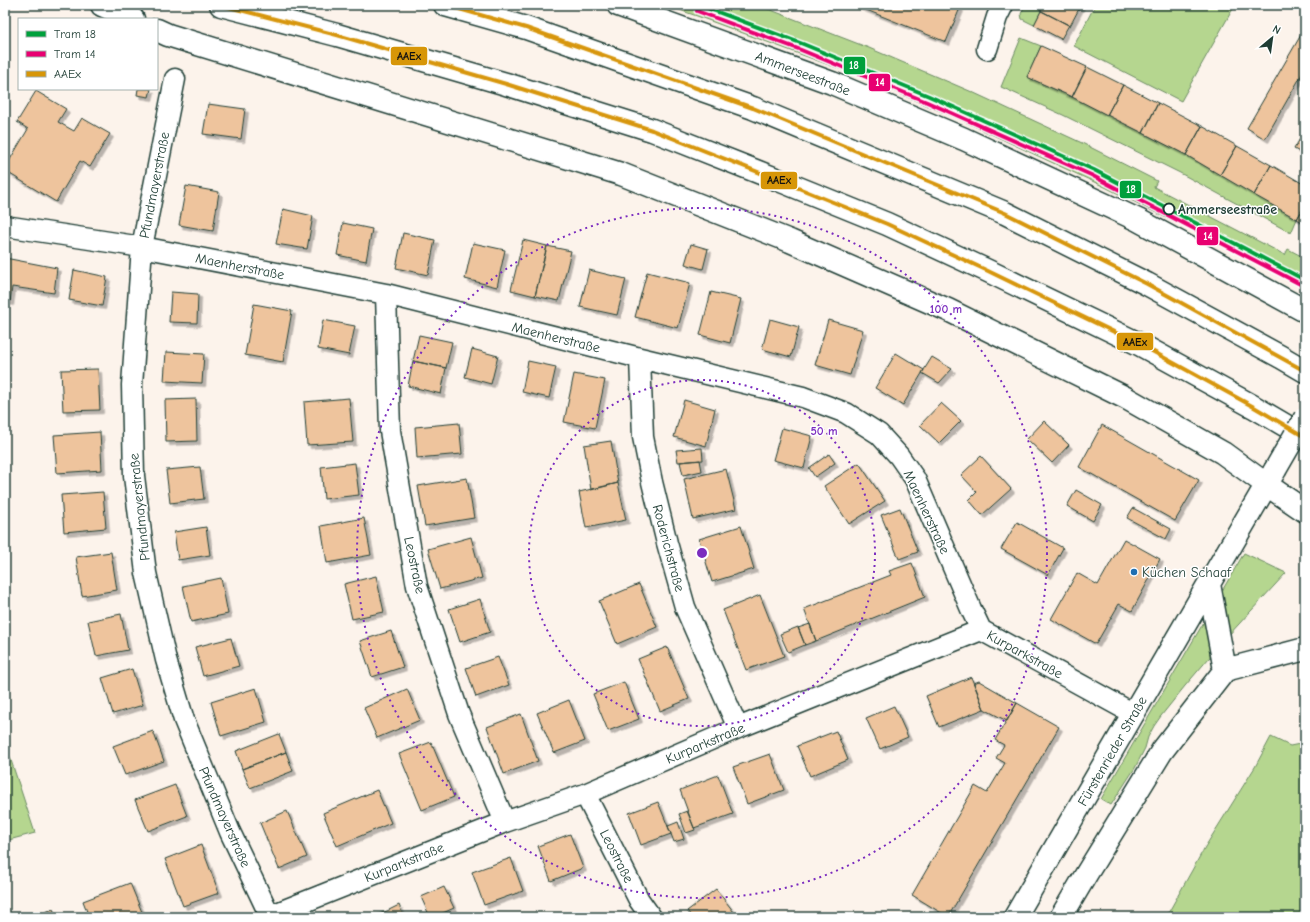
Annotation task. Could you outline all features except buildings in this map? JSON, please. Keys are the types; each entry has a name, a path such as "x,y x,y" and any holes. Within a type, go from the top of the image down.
{"main road":[{"path":"102,5 131,18"},
{"path":"221,5 337,35 506,84 652,130 779,180 887,224 1134,342 1254,407 1305,437"},
{"path":"445,5 526,28 753,108 1005,212 1147,284 1305,371"},
{"name":"Ammerseestraße","path":"618,5 832,83 964,139 1138,220 1305,311"},
{"path":"158,30 168,35 621,174 782,238 948,310 1126,398 1223,453 1271,477 1305,511"},
{"name":"Fürstenrieder Straße","path":"1015,917 1305,418"},
{"path":"1209,584 1225,670"},
{"path":"1061,917 1162,751 1225,670 1305,649"}],"street":[{"path":"987,49 997,17 1004,5"},
{"name":"Pfundmayerstraße","path":"175,79 142,247 132,385 134,476 146,573 166,660 184,720 230,832 268,916"},
{"name":"Maenherstraße","path":"5,226 142,247 386,294 640,358 803,397 846,413 879,434 899,456 915,479 981,630"},
{"name":"Leostraße","path":"386,294 390,431 417,586 459,714 505,822"},
{"name":"Roderichstraße","path":"640,358 643,437 667,544 685,607 738,728"},
{"name":"Kurparkstraße","path":"268,916 505,822 585,794 738,728 981,630 1134,714"},
{"name":"Leostraße","path":"585,794 639,900 651,917"}],"green space":[{"path":"665,5 758,5 869,48 972,92 1082,143 1157,181 1154,187 1285,255 1288,249 1305,258 1305,285 1177,217 1174,222 1105,187 956,118 855,75"},
{"path":"1025,5 1042,5 1041,11 1034,25 1022,19 1021,14"},
{"path":"1095,5 1235,5 1181,101 1074,46"},
{"path":"1021,38 1041,46 1027,77 1072,97 1186,155 1297,219 1291,233 1180,173 1063,115 1001,87"},
{"path":"1244,553 1286,573 1227,637 1161,716 1148,737 1145,748 1135,768 1111,805 1101,799"},
{"path":"1271,737 1290,746 1305,743 1305,917 1166,917 1205,847 1255,767"},
{"path":"5,742 35,833 5,841"}],"tram line":[{"name":"18","path":"699,5 803,44 929,96 1094,170 1305,280"},
{"name":"14","path":"697,11 801,50 927,102 1091,175 1302,285"}],"transit line":[{"name":"AAEx","path":"221,5 337,35 506,84 652,130 786,183 887,224 1141,345 1254,407 1305,437"},
{"name":"AAEx","path":"445,5 526,28 753,108 1005,213 1147,284 1305,371"}],"place":[{"name":"Ammerseestraße","path":"1169,209"},
{"name":"Küchen Schaaf","path":"1134,572"}]}
